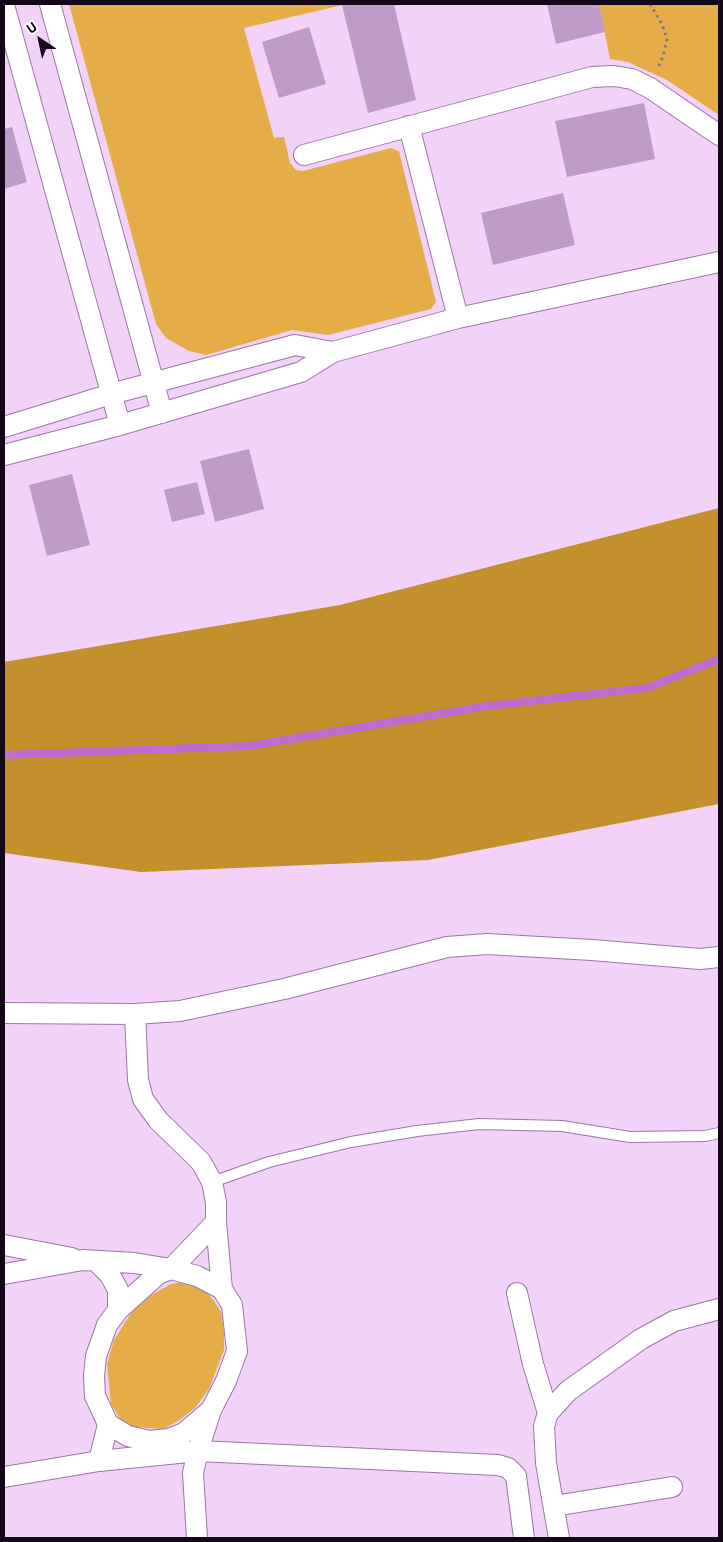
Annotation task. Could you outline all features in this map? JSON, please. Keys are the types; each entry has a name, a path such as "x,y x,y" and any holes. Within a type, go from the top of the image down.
{"street":[{"path":"50,4 162,413"},
{"path":"4,5 120,425"},
{"path":"304,156 592,77 614,76 632,80 650,88 719,135"},
{"path":"409,126 458,318"},
{"path":"4,455 120,425 301,372 333,352 458,318 719,262"},
{"path":"4,427 111,394 295,345 333,352"},
{"path":"4,1013 135,1014 180,1011 284,989 447,946 487,944 700,959 719,957"},
{"path":"135,1014 138,1080 144,1099 158,1120 201,1162 212,1182 216,1202 222,1288 232,1305 237,1352 226,1381 211,1410 198,1451 194,1473 197,1538"},
{"path":"194,1473 170,1454 149,1441 128,1436 108,1424 95,1396 94,1376 96,1356 107,1325 118,1310 158,1274 171,1269 216,1222"},
{"path":"4,1245 90,1261 134,1263 171,1269 197,1276 222,1288"},
{"path":"4,1274 90,1261 110,1275 118,1290 118,1310"},
{"path":"517,1293 533,1364 548,1413"},
{"path":"558,1538 546,1463 544,1426 548,1413 568,1391 640,1339 674,1321 719,1310"},
{"path":"149,1441 169,1439 184,1432 211,1410"},
{"path":"99,1462 108,1424"},
{"path":"4,1477 99,1462 198,1451 498,1465 508,1468 516,1476 524,1538"},
{"path":"554,1506 672,1487"}],"lane":[{"path":"212,1182 269,1162 351,1142 417,1131 479,1124 562,1126 630,1137 705,1136 719,1133"}],"path":[{"path":"650,4 662,24 667,39 663,56 650,88"}],"shaded area":[{"path":"69,4 347,4 244,28 274,138 284,137 290,163 296,170 303,171 391,148 399,151 436,302 431,309 328,335 292,330 206,355 189,351 166,338 156,324"},
{"path":"599,4 719,4 719,115 667,80 628,62 610,59"},
{"path":"719,508 719,804 428,860 141,872 4,853 4,662 340,605"},
{"path":"184,1282 205,1290 221,1312 224,1350 209,1389 195,1408 178,1421 163,1429 133,1427 123,1423 111,1404 107,1364 114,1340 131,1313 148,1297 171,1284"}],"building":[{"path":"394,4 416,100 368,113 342,5"},
{"path":"547,4 599,4 605,32 556,44"},
{"path":"309,27 326,84 279,98 262,42"},
{"path":"644,103 655,159 567,177 555,121"},
{"path":"12,127 27,182 4,189 4,129"},
{"path":"563,193 575,245 493,265 481,213"},
{"path":"249,449 264,509 215,522 200,461"},
{"path":"72,474 90,545 47,556 29,485"},
{"path":"197,482 205,514 172,522 164,490"}],"waterway":[{"path":"4,755 249,746 487,706 647,688 719,659"}]}
